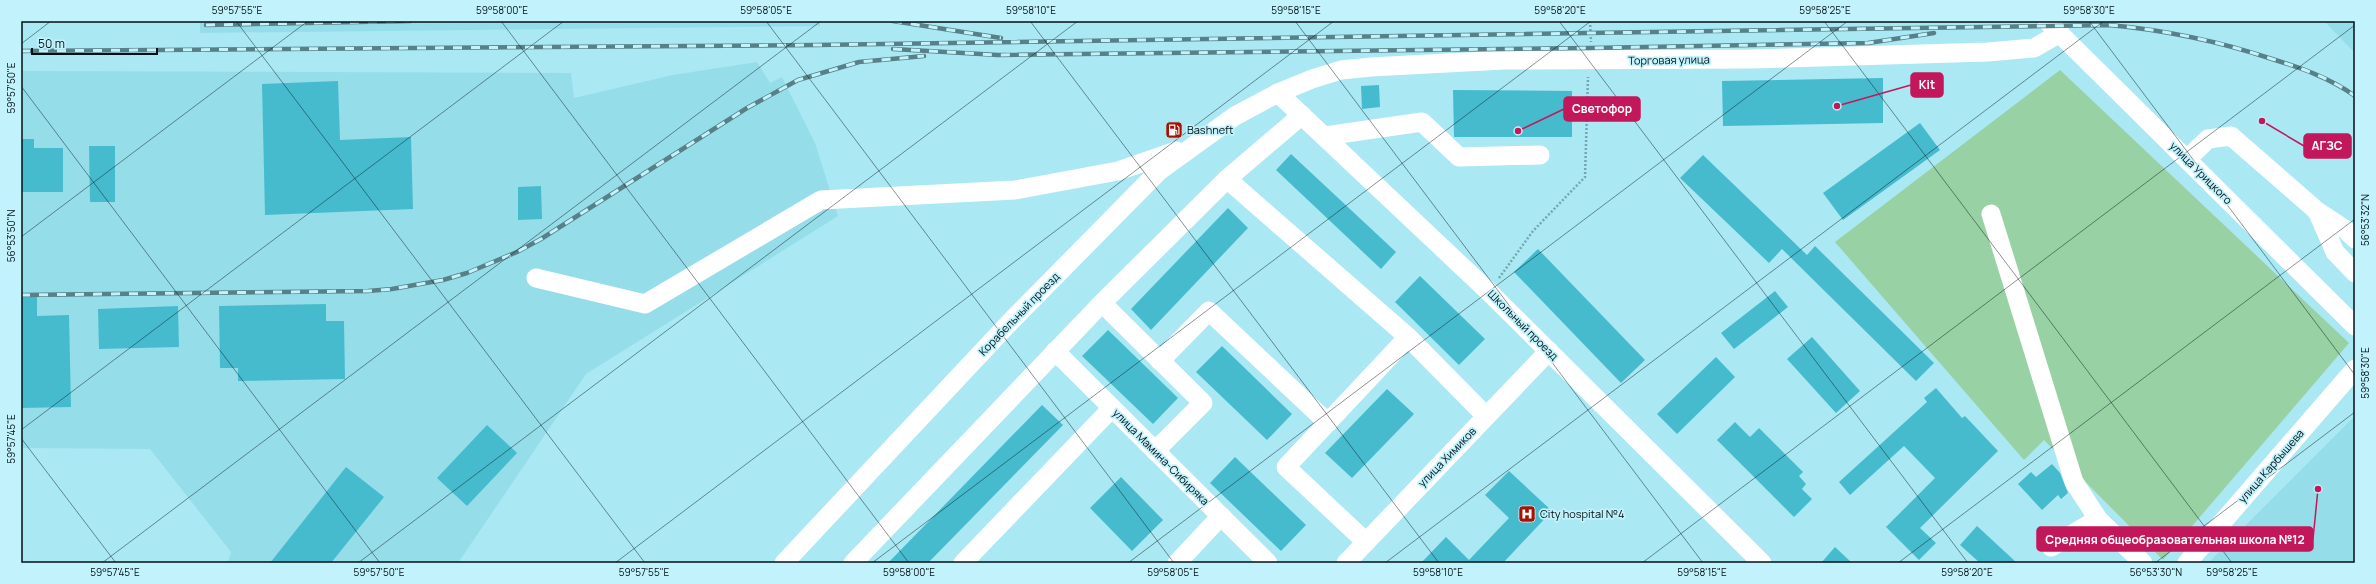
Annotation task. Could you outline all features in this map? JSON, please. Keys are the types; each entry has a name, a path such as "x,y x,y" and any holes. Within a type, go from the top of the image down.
{"street":[{"name":"Торговая улица","path":"1278,93 1312,78 1341,70 1371,67 1504,60 1589,61 1750,59 1988,52 2034,48 2053,27"},
{"name":"улица Урицкого","path":"2053,27 2355,326"},
{"name":"Школьный проезд","path":"1278,93 1489,292 1762,563"},
{"name":"Корабельный проезд","path":"784,563 1012,320 1159,171 1191,146 1235,116 1278,93"},
{"path":"853,563 1054,351 1102,303 1227,179 1302,115"},
{"path":"1325,136 1422,122 1459,157 1540,155"},
{"path":"2187,159 2208,139 2231,136 2317,211 2346,230 2355,239"},
{"path":"536,278 645,304 821,200 1015,190 1118,172 1191,146"},
{"path":"1227,179 1408,337 1486,416"},
{"path":"2317,211 2335,252 2355,273"},
{"path":"1991,214 2074,482 2098,519 2143,563"},
{"path":"1102,303 1203,404 1155,451"},
{"path":"1160,361 1209,311 1328,423"},
{"path":"1366,542 1286,467 1408,337"},
{"name":"улица Мамина-Сибиряка","path":"1054,351 1268,563"},
{"name":"улица Химиков","path":"1346,563 1549,351"},
{"name":"улица Карбышева","path":"2187,563 2355,369"},
{"path":"963,563 1112,408"},
{"path":"1177,563 1221,516"},
{"path":"2051,547 2098,519"}],"path":[{"path":"1489,292 1534,231 1585,177 1589,61 1592,34 1590,21"}],"shaded area":[{"path":"200,21 820,21 820,26 200,33"},
{"path":"2324,21 2355,21 2355,53"},
{"path":"757,62 770,83 782,77 815,143 838,216 586,374 458,563 228,563 231,552 150,449 21,448 21,71 571,73 574,98 673,75"},
{"path":"2355,416 2355,563 2208,563"}],"green space":[{"path":"2060,70 2349,343 2163,560 2044,440 2024,460 1835,242"}],"building":[{"path":"1883,78 1883,123 1723,126 1722,81"},
{"path":"338,81 340,140 411,137 413,209 265,215 262,84"},
{"path":"1379,85 1380,107 1362,109 1361,86"},
{"path":"1453,90 1572,91 1572,137 1454,137"},
{"path":"1920,123 1940,150 1843,220 1823,193"},
{"path":"21,139 34,139 34,148 63,148 63,192 21,192"},
{"path":"89,146 115,146 115,202 90,202"},
{"path":"1291,154 1396,252 1381,269 1276,170"},
{"path":"1703,155 1807,255 1815,246 1934,363 1916,381 1782,249 1769,263 1680,178"},
{"path":"541,186 542,219 518,220 518,187"},
{"path":"1228,208 1248,228 1151,330 1131,309"},
{"path":"1538,249 1645,360 1621,383 1514,272"},
{"path":"1420,276 1485,339 1459,365 1395,302"},
{"path":"1775,291 1788,307 1734,349 1721,333"},
{"path":"37,296 37,316 69,315 71,407 21,408 21,297"},
{"path":"326,304 326,321 344,321 345,379 238,381 238,368 220,368 219,306"},
{"path":"178,306 179,347 99,349 98,309"},
{"path":"1108,330 1178,398 1153,424 1082,356"},
{"path":"1812,337 1860,391 1836,413 1787,359"},
{"path":"1222,346 1292,414 1267,440 1196,372"},
{"path":"1716,357 1735,377 1677,434 1657,414"},
{"path":"1936,388 1962,418 1965,416 1998,451 1920,528 1936,543 1919,560 1886,527 1935,478 1904,446 1850,495 1839,482 1927,402 1924,398"},
{"path":"1387,389 1414,414 1352,478 1325,453"},
{"path":"1042,405 1063,425 928,563 888,563"},
{"path":"1735,422 1750,437 1759,428 1803,472 1799,476 1806,484 1802,489 1812,499 1794,517 1717,440"},
{"path":"487,425 517,453 467,506 437,478"},
{"path":"1235,457 1306,525 1281,551 1210,483"},
{"path":"2052,464 2060,473 2068,493 2061,499 2058,495 2042,510 2018,484 2031,472 2036,477"},
{"path":"346,467 384,497 331,563 270,563"},
{"name":"City hospital №4","path":"1509,471 1552,511 1503,563 1421,563 1446,537 1469,560 1509,518 1485,495"},
{"path":"1121,477 1163,520 1132,551 1090,508"},
{"path":"1977,526 2017,563 1980,563 1960,545"},
{"path":"1835,547 1852,563 1821,563"}],"railway":[{"path":"206,25 410,21"},
{"path":"893,21 1001,38"},
{"path":"21,51 817,45 2109,25 2171,33 2232,47 2315,74 2336,84 2355,96"},
{"path":"893,49 998,55 1591,48 1868,43 1934,33"},
{"path":"21,295 368,291 392,289 443,280 467,273 517,252 541,239 747,108 798,80 859,62 924,56"}],"place":[{"name":"Kit","path":"1837,106"},
{"name":"АГЗС","path":"2262,121"},
{"name":"Bashneft","path":"1174,130"},
{"name":"Светофор","path":"1518,131"},
{"name":"Средняя общеобразовательная школа №12","path":"2318,489"},
{"name":"City hospital №4","path":"1527,514"}]}
